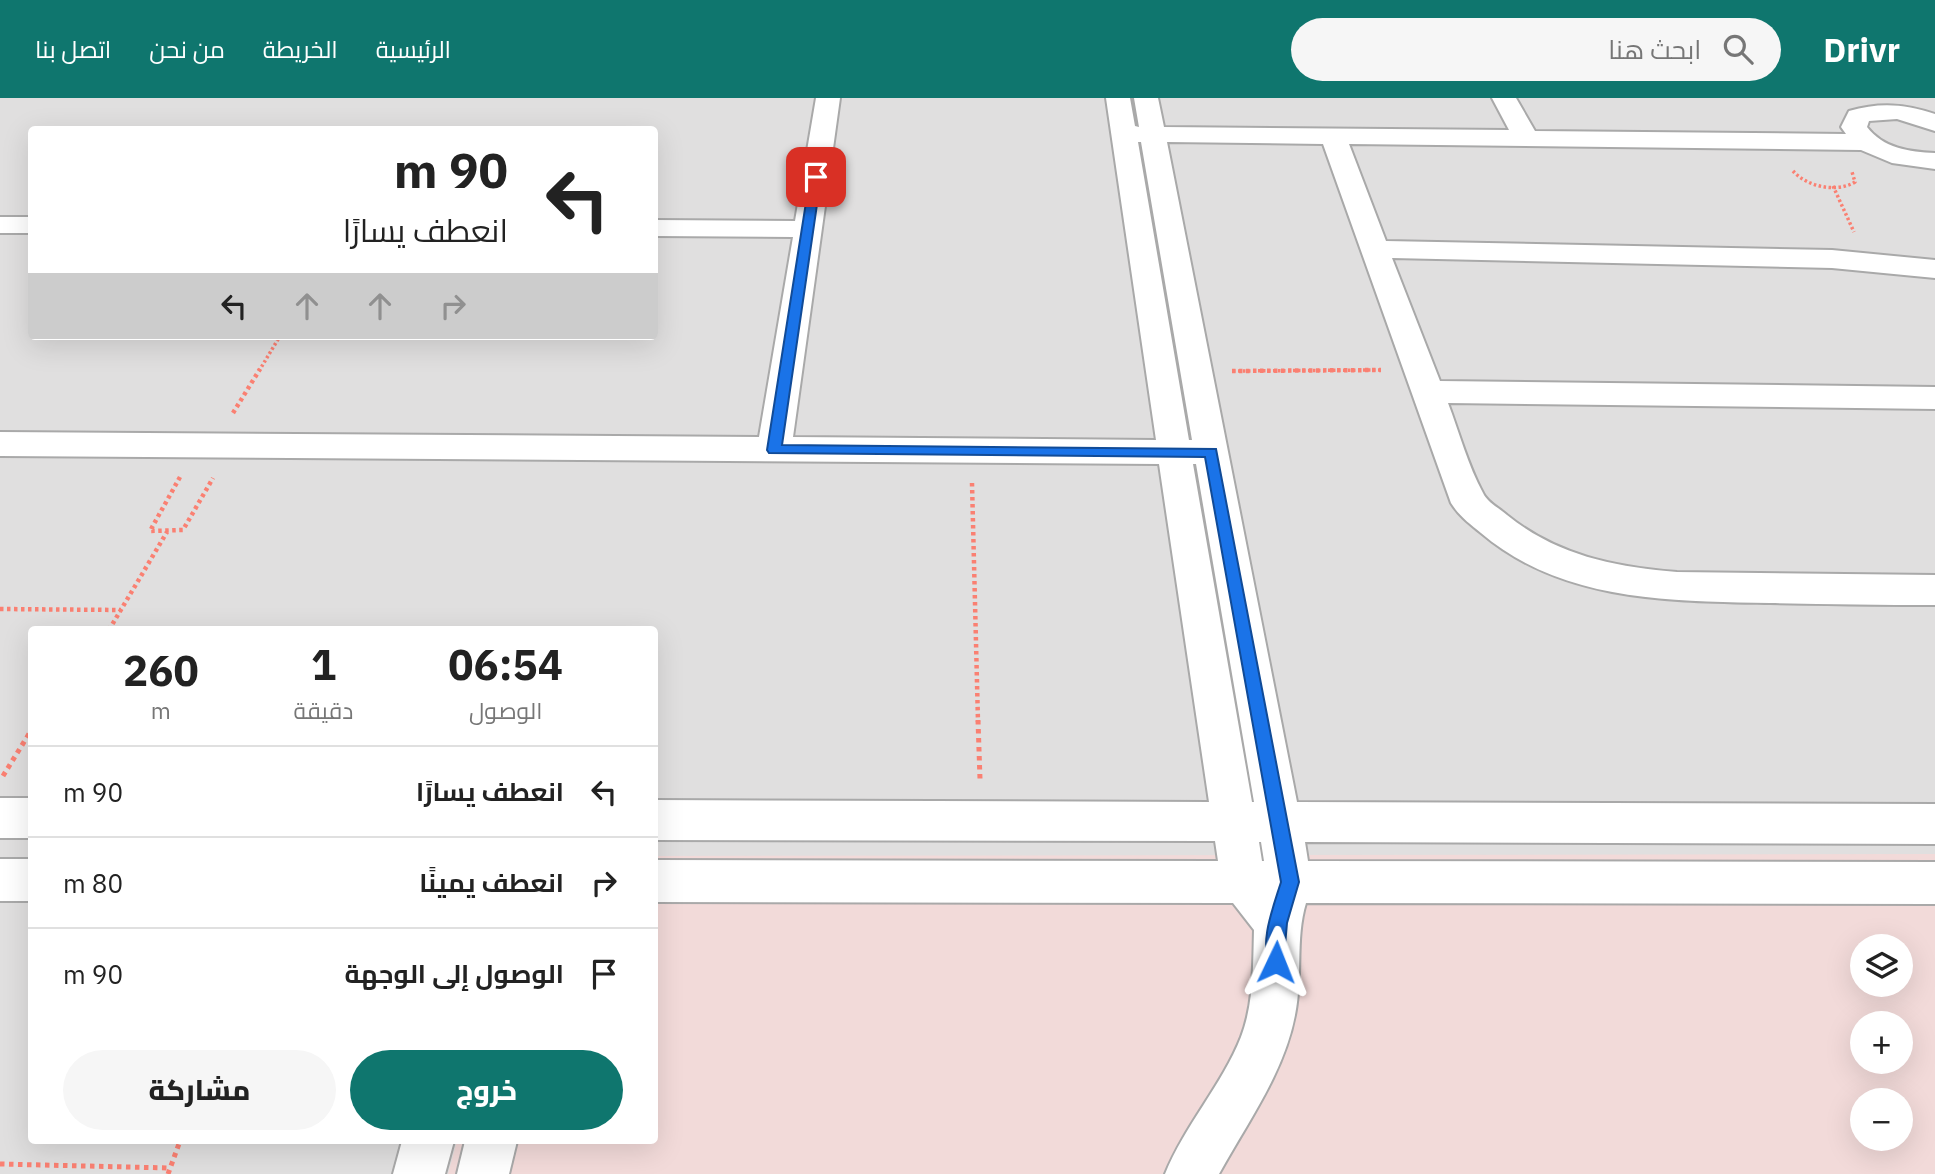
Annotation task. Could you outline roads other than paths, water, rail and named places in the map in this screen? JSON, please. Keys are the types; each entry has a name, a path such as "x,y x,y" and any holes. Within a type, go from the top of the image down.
{"street":[{"path":"774,450 828,98"},
{"path":"1118,98 1138,134 1196,371 1279,822 1284,902 1276,981 1265,1040 1240,1091 1201,1152 1191,1174"},
{"path":"1146,98 1138,134 1175,452 1243,881"},
{"path":"1504,98 1526,138"},
{"path":"1866,142 1854,127 1858,116 1908,106 1935,123"},
{"path":"1138,134 1866,142 1899,156 1935,161"},
{"path":"1333,136 1469,503 1508,536 1558,563 1616,582 1646,586 1935,590"},
{"path":"0,225 28,225"},
{"path":"658,228 808,229"},
{"path":"1375,249 1867,261 1935,269"},
{"path":"1424,381 1935,398"},
{"path":"0,444 1211,453"},
{"path":"0,818 28,818"},
{"path":"658,820 1935,824"},
{"path":"0,880 28,880"},
{"path":"658,881 1243,881 1284,902 1935,883"},
{"path":"419,1174 427,1144"},
{"path":"483,1174 490,1144"}]}
